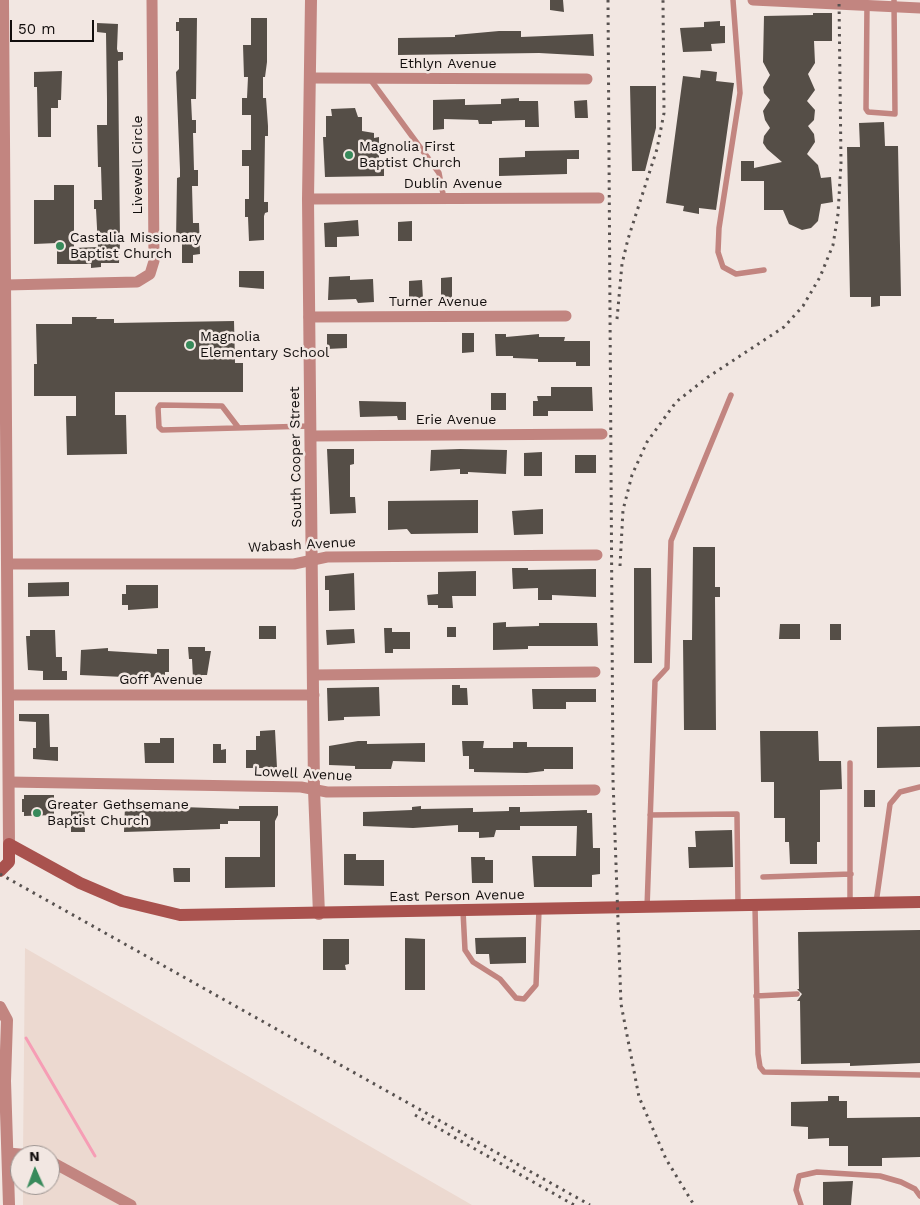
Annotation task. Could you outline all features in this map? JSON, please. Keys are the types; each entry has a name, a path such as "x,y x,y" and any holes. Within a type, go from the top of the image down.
{"main road":[{"path":"0,871 9,862 10,844"},
{"name":"East Person Avenue","path":"10,844 80,883 114,897 180,915 920,902"}],"street":[{"path":"3,0 2,131 8,564 4,579 10,844"},
{"name":"Livewell Circle","path":"4,294 137,282 150,274 154,261 152,0"},
{"name":"South Cooper Street","path":"311,0 308,199 314,790 319,914"},
{"path":"753,0 867,6 895,4 920,8"},
{"name":"Ethlyn Avenue","path":"310,78 586,79"},
{"name":"Dublin Avenue","path":"308,199 599,198"},
{"name":"Turner Avenue","path":"310,318 566,316"},
{"name":"Erie Avenue","path":"311,431 602,434"},
{"name":"Wabash Avenue","path":"8,564 294,564 312,562 327,557 597,556"},
{"path":"313,675 595,672"},
{"name":"Goff Avenue","path":"8,695 314,695"},
{"name":"Lowell Avenue","path":"9,782 298,787 337,792 595,790"},
{"path":"0,1007 7,1020 3,1039 3,1081 8,1153 9,1205"},
{"path":"60,1166 131,1205"}],"lane":[{"path":"733,0 740,93 719,228 718,252 723,268 736,274 764,270"},
{"path":"867,6 866,109 868,112 895,114 895,4"},
{"path":"370,78 439,173 444,198"},
{"path":"647,908 655,681 667,668 671,541 731,395"},
{"path":"238,427 222,406 160,406 158,408 159,427 162,430 234,429 238,427 311,431"},
{"path":"850,763 850,904"},
{"path":"876,904 890,804 900,792 920,787"},
{"path":"650,814 736,814 738,906"},
{"path":"763,877 850,874"},
{"path":"755,906 758,1054 760,1067 764,1072 920,1074"},
{"path":"463,911 465,950 473,962 500,979 516,998 524,999 536,985 538,910"},
{"path":"756,996 797,994"},
{"path":"802,1205 796,1190 799,1176 816,1172 880,1176 901,1182 915,1189 920,1196"}],"shaded area":[{"path":"25,948 472,1205 23,1205 23,1195 60,1195 60,1145 23,1145"}],"building":[{"path":"550,0 563,0 564,12 550,10"},
{"path":"813,13 832,13 832,41 814,41 815,63 808,74 815,90 807,101 815,110 814,120 808,126 814,134 815,142 807,154 818,165 821,178 831,177 833,202 821,204 818,221 811,228 802,230 789,224 783,210 764,210 764,181 741,181 741,161 754,161 754,168 782,162 763,143 764,136 770,128 765,120 763,111 770,100 764,93 763,87 770,75 763,62 764,16 813,15"},
{"path":"179,18 197,18 196,99 191,99 192,120 196,120 196,133 193,133 194,170 198,170 198,186 192,186 193,223 199,223 200,254 193,255 193,263 182,263 182,242 176,242 177,178 180,177 176,72 179,69 179,31 176,31 176,22 179,22"},
{"path":"251,18 267,18 267,62 265,77 263,77 263,98 266,98 268,126 268,136 265,136 264,202 268,202 268,212 264,216 264,240 249,241 248,217 245,217 245,199 249,199 249,166 242,166 242,150 251,150 251,115 242,115 242,98 247,98 248,77 244,77 243,45 251,45"},
{"path":"720,21 720,26 725,26 725,43 711,44 712,51 683,52 680,28 704,27 704,22"},
{"path":"97,23 118,24 117,49 118,52 123,52 123,60 118,61 120,242 119,263 101,263 101,267 91,268 91,264 57,264 57,243 34,244 34,200 54,200 54,185 74,185 74,248 98,247 94,200 102,200 101,167 98,167 97,125 107,125 107,99 106,33 97,32"},
{"path":"521,31 521,37 593,34 594,56 539,53 398,55 398,38 455,37 455,35"},
{"path":"701,70 717,72 716,81 734,83 716,210 699,208 699,214 683,211 684,206 666,203 683,76 700,78"},
{"path":"62,71 61,100 58,100 58,108 51,108 51,137 38,137 37,87 34,87 34,72"},
{"path":"630,86 656,86 656,128 645,171 632,171"},
{"path":"519,98 519,101 538,101 539,127 525,127 525,120 492,121 492,124 479,124 478,120 444,119 444,129 433,130 433,100 465,99 465,105 501,104 501,99"},
{"path":"587,100 588,118 575,118 574,101"},
{"path":"355,108 358,117 362,117 362,131 374,133 374,138 379,137 379,160 384,160 384,176 325,177 323,137 326,137 326,116 332,116 331,109"},
{"path":"884,122 885,146 898,146 901,296 880,296 880,306 871,307 871,297 850,297 847,147 860,147 859,123"},
{"path":"579,150 579,159 567,159 567,174 499,176 499,158 525,157 525,151"},
{"path":"358,220 359,236 337,237 337,247 325,247 324,223"},
{"path":"412,221 412,241 398,241 398,222"},
{"path":"239,271 264,271 264,289 239,287"},
{"path":"350,276 350,280 373,279 374,302 358,303 356,299 328,300 329,277"},
{"path":"452,277 452,300 441,300 441,278"},
{"path":"422,280 423,299 409,300 409,281"},
{"path":"72,317 114,319 114,323 234,321 235,363 243,363 243,392 115,392 115,415 126,415 127,454 67,455 66,416 76,416 76,396 34,396 34,364 37,364 36,324 72,324"},
{"path":"462,333 474,333 474,352 462,353"},
{"path":"327,334 347,334 347,348 327,349"},
{"path":"495,334 506,334 506,337 539,334 539,337 565,337 564,341 590,341 590,366 576,366 576,362 538,362 538,359 496,356"},
{"path":"551,387 592,387 593,411 548,411 548,416 533,416 533,401 538,401 537,396 551,396"},
{"path":"491,393 506,393 506,410 491,410"},
{"path":"359,401 406,402 406,420 398,420 397,416 360,417"},
{"path":"327,449 354,449 354,464 350,465 350,497 355,497 356,513 330,514"},
{"path":"431,450 507,450 506,474 468,472 468,474 460,474 460,469 430,471"},
{"path":"542,452 542,476 524,476 524,453"},
{"path":"575,455 596,455 596,473 575,473"},
{"path":"478,500 478,533 411,534 407,529 388,530 388,501"},
{"path":"543,509 543,534 514,535 512,511"},
{"path":"693,547 715,547 715,587 720,587 720,597 715,597 716,730 684,730 683,640 692,640"},
{"path":"512,568 528,568 528,570 596,569 596,597 552,595 552,600 538,600 538,588 513,589"},
{"path":"634,568 651,568 652,663 634,663"},
{"path":"476,571 476,596 452,596 453,608 438,608 438,605 428,605 427,595 438,594 438,572"},
{"path":"354,573 355,610 329,611 329,590 325,590 325,576"},
{"path":"69,582 69,596 28,597 28,583"},
{"path":"126,585 158,585 158,608 128,610 128,605 122,605 122,594 126,594"},
{"path":"506,622 506,627 539,626 539,623 597,623 598,646 528,646 528,649 493,650 493,623"},
{"path":"780,624 800,624 800,639 779,639"},
{"path":"830,624 841,624 841,640 830,640"},
{"path":"259,626 276,626 276,639 259,639"},
{"path":"447,627 456,627 456,637 447,637"},
{"path":"384,628 392,628 392,632 410,632 410,649 393,649 393,653 385,653"},
{"path":"354,629 355,643 327,645 326,630"},
{"path":"30,630 55,630 56,657 62,657 62,671 67,671 67,680 43,680 43,671 28,670 26,636 30,636"},
{"path":"188,647 205,647 205,651 211,651 207,675 202,675 202,678 193,678 192,659 189,659"},
{"path":"108,648 108,651 157,654 157,649 169,649 169,672 165,672 165,676 146,678 80,675 81,650"},
{"path":"452,685 460,685 460,688 467,688 468,705 452,705"},
{"path":"379,687 380,716 344,717 344,720 328,721 327,688"},
{"path":"532,689 596,689 596,702 566,702 566,709 533,709"},
{"path":"19,714 49,714 50,747 58,747 58,761 33,759 33,748 36,748 36,722 19,721"},
{"path":"920,726 920,767 877,768 877,727"},
{"path":"275,730 277,768 246,768 246,750 256,750 256,736 260,736 260,731"},
{"path":"760,731 818,731 819,761 841,761 842,789 820,790 820,842 817,842 817,864 790,864 789,842 785,842 785,818 774,818 774,782 761,782"},
{"path":"160,738 174,738 174,763 145,763 144,743 160,743"},
{"path":"367,741 367,744 425,743 425,762 393,761 391,769 355,769 355,766 329,765 329,746"},
{"path":"462,741 484,741 483,748 513,748 513,742 527,742 527,747 573,747 573,769 544,769 544,771 527,773 474,772 474,769 469,769 469,756 463,756"},
{"path":"213,744 221,744 221,750 226,749 226,763 213,763"},
{"path":"864,790 875,790 875,807 864,807"},
{"path":"24,795 54,795 54,815 24,816 24,812 22,812 22,799 24,799"},
{"path":"84,806 85,832 71,832 71,807"},
{"path":"125,806 138,806 138,809 182,807 239,809 239,806 278,806 278,815 275,821 275,887 225,888 225,857 260,857 260,821 228,821 228,824 220,824 220,829 124,832"},
{"path":"421,806 421,809 473,808 473,812 509,811 509,807 520,807 520,812 587,810 587,813 592,813 593,848 600,848 600,874 592,875 592,887 534,887 532,856 576,856 577,826 520,826 520,830 496,830 494,837 479,838 479,832 458,832 458,825 413,828 363,826 363,812 412,810 412,807"},
{"path":"732,830 733,867 689,868 688,847 696,847 695,831"},
{"path":"344,854 356,854 356,860 384,860 384,886 344,885"},
{"path":"471,857 485,857 485,860 493,860 493,883 472,883"},
{"path":"173,868 190,868 190,882 174,882"},
{"path":"920,930 920,1063 850,1066 850,1063 801,1064 800,1001 797,1001 802,994 797,989 799,989 798,932"},
{"path":"526,937 526,963 490,964 489,954 476,954 475,938"},
{"path":"405,938 425,939 425,990 405,990"},
{"path":"323,939 349,939 349,964 345,965 346,970 323,970"},
{"path":"828,1096 839,1096 839,1101 847,1101 847,1118 920,1117 920,1157 882,1158 882,1166 848,1166 848,1146 829,1146 829,1138 808,1139 808,1127 791,1126 791,1102 828,1101"},
{"path":"853,1181 851,1205 823,1205 823,1182"}],"waterway":[{"path":"26,1038 95,1156"}],"railway":[{"path":"608,0 613,780 621,1004 639,1097 666,1159 694,1205"},
{"path":"617,319 622,264 628,239 657,149 664,113 663,0"},
{"path":"620,566 623,510 632,475 647,442 676,402 708,377 784,327 803,306 820,277 833,245 838,214 841,163 839,0"},
{"path":"0,874 590,1205"},
{"path":"415,1115 574,1205"}],"place":[{"name":"Magnolia First Baptist Church","path":"349,155"},
{"name":"Castalia Missionary Baptist Church","path":"60,246"},
{"name":"Magnolia Elementary School","path":"190,345"},
{"name":"Greater Gethsemane Baptist Church","path":"37,813"}]}
